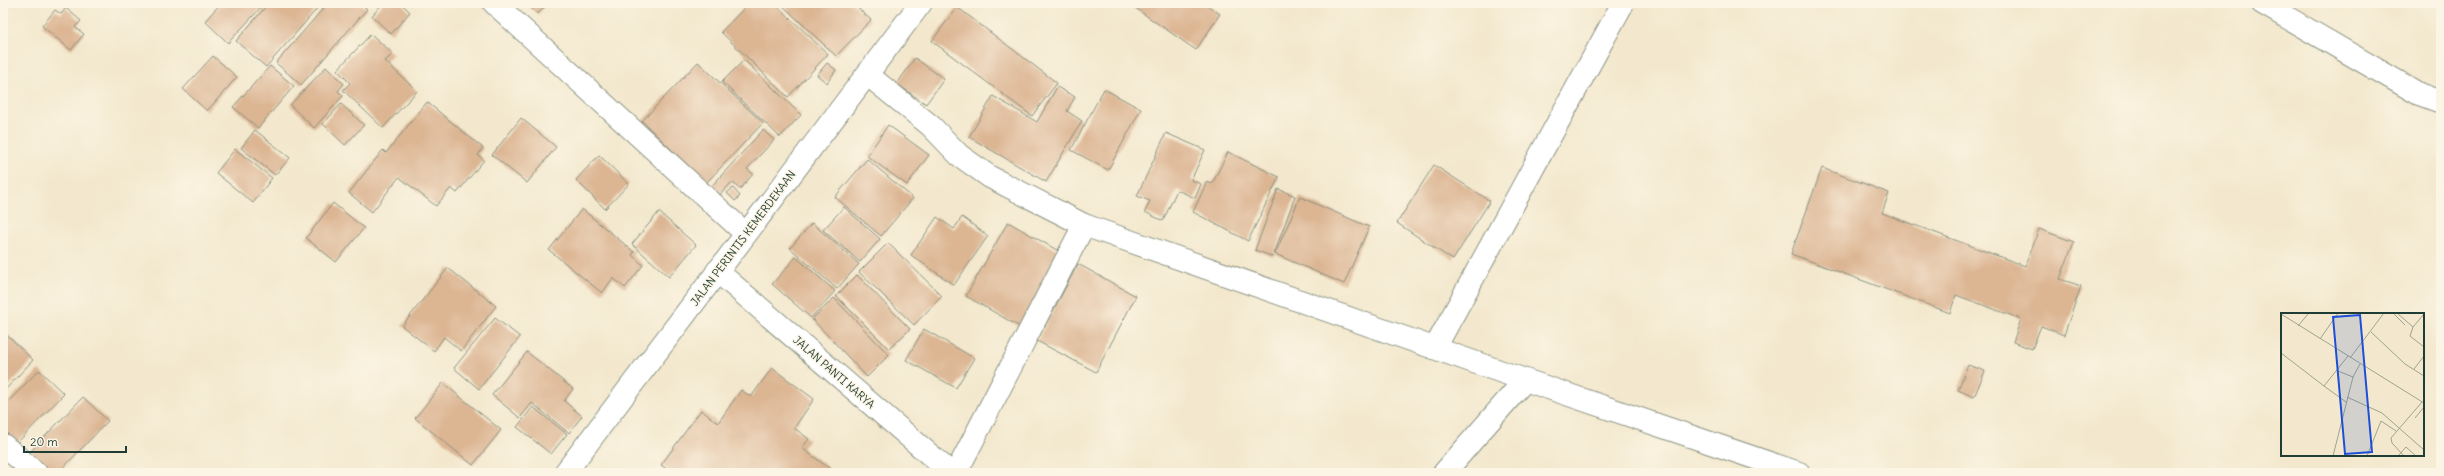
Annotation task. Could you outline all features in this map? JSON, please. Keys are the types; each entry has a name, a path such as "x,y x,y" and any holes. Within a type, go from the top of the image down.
{"street":[{"path":"494,3 745,234"},
{"name":"JALAN PERINTIS KEMERDEKAAN","path":"564,473 745,234 868,75 921,3"},
{"path":"1435,348 1623,3"},
{"path":"2262,3 2419,94 2441,102"},
{"path":"868,75 931,126 959,155 990,177 1084,225 1525,380 1799,473"},
{"path":"956,473 1084,225"},
{"name":"JALAN PANTI KARYA","path":"717,271 951,473"},
{"path":"1444,473 1525,380"},
{"path":"3,445 36,473"}],"building":[{"path":"221,3 265,3 228,43 205,21"},
{"path":"269,3 322,3 266,67 236,41"},
{"path":"328,3 360,3 367,9 301,85 276,63"},
{"path":"383,3 401,3 410,12 391,34 372,16"},
{"path":"525,3 548,3 538,14"},
{"path":"749,3 774,3 828,54 788,97 721,32"},
{"path":"780,3 852,3 871,20 836,56"},
{"path":"1128,3 1204,3 1220,14 1196,50"},
{"path":"957,7 1057,83 1032,116 932,41"},
{"path":"66,8 81,21 75,27 84,34 71,50 42,26 55,10 61,14"},
{"path":"371,34 393,54 385,61 417,91 383,128 343,90 350,83 337,70"},
{"path":"213,56 237,77 207,111 183,89"},
{"path":"915,58 944,79 926,104 897,84"},
{"path":"744,60 801,115 780,137 722,82"},
{"path":"698,62 763,123 706,183 642,121"},
{"path":"827,63 836,70 827,83 817,75"},
{"path":"270,66 294,86 258,128 233,107"},
{"path":"326,67 344,84 338,91 343,96 314,128 290,105"},
{"path":"1057,87 1075,97 1067,111 1082,121 1046,182 969,137 993,96 1037,122"},
{"path":"1104,89 1141,109 1108,170 1071,150"},
{"path":"427,102 483,148 478,155 484,160 457,193 451,188 436,206 399,177 372,212 349,193 383,150 386,153"},
{"path":"341,104 364,125 345,145 323,124"},
{"path":"521,118 556,147 527,183 492,155"},
{"path":"888,125 929,155 907,185 867,156"},
{"path":"255,130 290,158 275,175 241,148"},
{"path":"763,130 774,140 747,169 753,174 740,189 732,182 717,198 708,190"},
{"path":"1166,133 1205,150 1191,180 1201,184 1195,198 1177,190 1163,221 1145,212 1150,201 1137,196"},
{"path":"235,149 272,178 253,203 216,173"},
{"path":"1228,152 1279,177 1248,241 1193,212 1207,182 1212,184"},
{"path":"599,155 629,184 605,209 576,180"},
{"path":"867,159 913,198 881,236 835,197"},
{"path":"1434,165 1490,201 1453,260 1397,223"},
{"path":"1822,168 1889,193 1882,213 2025,266 2039,229 2074,242 2060,279 2081,286 2064,335 2041,326 2032,349 2013,342 2021,319 1956,295 1950,313 1791,254"},
{"path":"733,188 740,196 735,201 727,193"},
{"path":"1278,189 1295,196 1273,257 1255,250"},
{"path":"1300,197 1369,227 1344,284 1275,254"},
{"path":"333,203 364,228 336,262 306,238"},
{"path":"844,207 880,239 860,262 823,230"},
{"path":"582,209 634,252 632,255 643,265 625,288 613,278 602,293 549,250"},
{"path":"659,212 696,245 669,277 632,244"},
{"path":"937,217 954,229 962,217 988,236 954,285 911,255"},
{"path":"1008,222 1062,253 1020,327 966,296"},
{"path":"812,223 859,264 837,289 790,248"},
{"path":"888,243 942,296 914,325 859,272"},
{"path":"796,257 835,291 811,318 772,284"},
{"path":"1078,264 1136,296 1096,372 1037,341"},
{"path":"448,268 496,306 461,351 444,337 434,351 402,326"},
{"path":"857,275 910,329 889,349 836,296"},
{"path":"834,298 889,355 867,377 812,319"},
{"path":"495,318 520,337 479,389 454,368"},
{"path":"924,329 974,358 956,388 906,360"},
{"path":"3,331 33,360 3,392"},
{"path":"527,352 573,389 564,401 582,416 569,433 532,403 520,418 492,395"},
{"path":"1968,365 1985,371 1974,397 1958,390"},
{"path":"772,368 814,399 794,428 809,439 802,448 829,468 825,473 672,473 661,465 701,410 718,423 741,390 751,397"},
{"path":"39,370 64,394 17,443 3,429 3,407"},
{"path":"443,383 501,430 473,465 415,418"},
{"path":"83,397 108,421 58,473 49,473 29,453"},
{"path":"533,407 567,434 551,454 517,427"}]}
